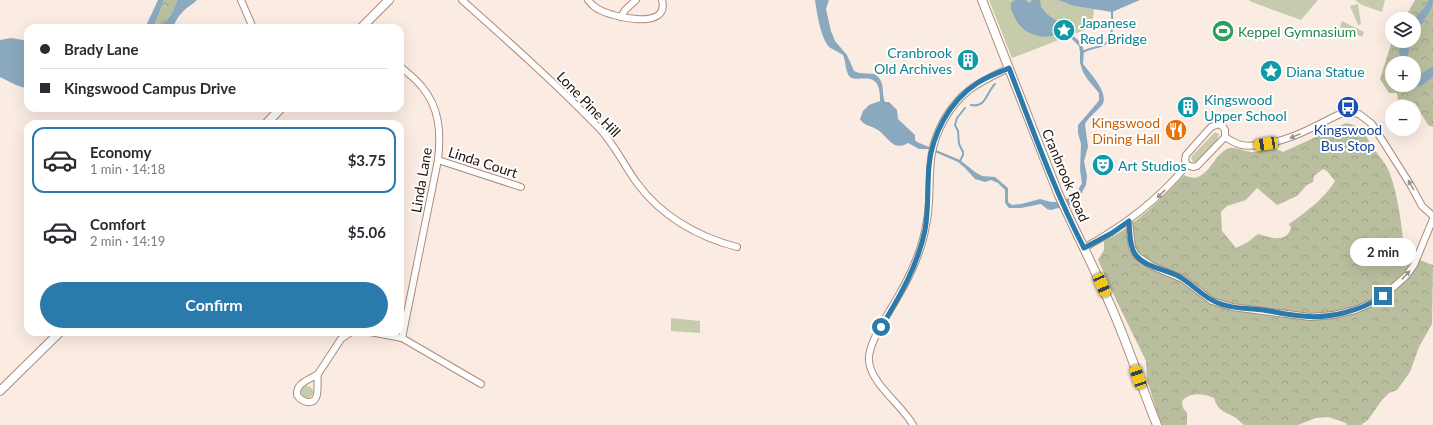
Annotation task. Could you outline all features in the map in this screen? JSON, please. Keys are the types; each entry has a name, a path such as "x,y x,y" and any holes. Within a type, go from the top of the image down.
{"street":[{"path":"241,0 251,24"},
{"path":"365,24 388,0"},
{"name":"Lone Pine Hill","path":"462,0 526,58 601,130 637,183 654,202 681,224 695,232 710,239 737,247"},
{"path":"588,0 600,10 621,17 639,20 655,16 663,7 662,0"},
{"path":"621,17 636,0"},
{"name":"Cranbrook Road","path":"982,0 1058,193 1120,328 1157,425"},
{"path":"913,425 876,379 870,367 869,355 874,341 910,274 921,246 928,212 929,167 932,147 941,126 956,102 976,84 1009,68"},
{"name":"Linda Lane","path":"404,70 422,87 432,103 436,112 440,135 438,160 404,328"},
{"path":"270,120 277,112"},
{"path":"1225,138 1246,146 1272,143 1294,136 1342,113 1348,112 1359,114 1366,118 1375,127 1422,206 1433,216"},
{"path":"1217,124 1223,127 1226,131 1225,138 1200,165 1193,168 1187,165 1185,160 1186,155 1211,127 1217,124"},
{"name":"Linda Court","path":"438,160 521,187"},
{"path":"1084,248 1112,233 1129,221 1157,197 1187,165"},
{"path":"1129,221 1132,245 1136,256 1152,266 1183,279 1212,301 1232,307 1310,317 1328,316 1355,310 1374,302 1387,293 1411,270 1432,227 1433,219"},
{"path":"0,391 56,336"},
{"path":"318,374 317,396 309,402 302,400 297,394 298,387 301,383 318,374 344,336"},
{"path":"391,336 402,338 481,384"}],"green space":[{"path":"164,0 177,0 170,16 164,23 155,24"},
{"path":"989,0 1058,0 1074,6 1094,9 1092,27 1012,58"},
{"path":"1318,0 1301,20 1249,1"},
{"path":"1355,0 1385,0 1382,12 1362,5"},
{"path":"1415,0 1433,0 1433,127 1428,125 1421,113 1421,100 1398,100 1397,93 1388,92 1421,92 1421,56 1387,56 1390,48 1421,48 1421,12 1408,12"},
{"path":"1358,4 1361,24 1358,25 1350,6"},
{"path":"1342,21 1364,32 1362,37 1340,27"},
{"path":"1385,63 1385,87 1380,79"},
{"path":"1346,123 1356,126 1362,131 1389,171 1397,199 1404,247 1422,261 1433,265 1432,324 1419,347 1410,372 1397,390 1389,393 1382,400 1368,420 1361,425 1347,425 1346,423 1328,417 1316,418 1298,425 1244,425 1236,418 1220,409 1214,398 1197,394 1189,396 1182,401 1183,408 1187,413 1187,425 1161,425 1147,380 1146,361 1098,260 1104,250 1104,241 1137,220 1184,175 1192,178 1203,174 1227,149 1237,148 1254,152 1272,147 1283,152","holes":["1323,169 1327,171 1335,181 1331,188 1308,210 1289,224 1291,228 1289,233 1282,238 1272,238 1258,234 1248,242 1236,248 1222,231 1221,212 1227,206 1246,200 1257,188 1277,205 1297,196 1307,185 1313,182 1314,176"]},
{"path":"1215,132 1219,134 1217,141 1197,162 1193,162 1191,158 1192,156"},
{"path":"671,318 700,321 700,333 671,331"},
{"path":"305,386 309,386 313,392 309,398 305,398 301,394 301,390"}],"water":[{"path":"158,0 164,0 155,24 147,24"},
{"path":"177,0 197,0 187,8 178,17 174,24 162,24 170,16"},
{"path":"815,0 829,0 826,9 835,41 847,55 854,71 859,73 875,74 878,77 882,84 885,102 889,102 897,110 898,119 915,135 915,140 960,160 982,176 995,177 1008,188 1008,202 1012,205 1040,199 1051,202 1059,202 1075,195 1082,183 1080,170 1081,144 1078,133 1078,125 1099,100 1099,93 1083,72 1080,63 1079,46 1070,37 1059,30 1052,36 1046,37 1035,35 1025,31 1018,23 1012,11 1011,3 1015,0 1026,0 1029,3 1033,0 1040,0 1041,7 1047,14 1062,25 1081,43 1084,51 1083,64 1098,84 1103,95 1104,100 1102,105 1085,124 1088,147 1084,161 1087,176 1086,185 1080,196 1073,204 1051,210 1047,209 1041,204 1021,208 1009,208 1005,203 1005,190 998,183 991,180 985,182 975,179 958,162 928,149 919,149 908,143 898,146 890,142 880,131 863,123 860,119 863,111 869,105 880,101 877,84 873,80 857,79 849,76 843,55 829,47 823,37"},
{"path":"1058,0 1140,0 1112,12 1074,6"},
{"path":"1429,0 1433,0 1431,9 1421,23 1420,12"},
{"path":"11,38 24,40 24,88 0,77 0,40"},
{"path":"1399,48 1409,48 1408,56 1400,56"},
{"path":"1433,66 1433,77 1421,85 1421,74"}],"waterway":[{"path":"1083,52 1088,49 1101,46 1109,41 1112,32 1112,12"},
{"path":"971,105 976,105 983,102 995,84"},
{"path":"960,161 963,152 959,144 958,131 955,125 957,118 965,108"}],"place":[{"name":"Japanese Red Bridge","path":"1064,30"},
{"name":"Keppel Gymnasium","path":"1223,31"},
{"name":"Cranbrook Old Archives","path":"968,60"},
{"name":"Diana Statue","path":"1271,71"},
{"name":"Kingswood Upper School","path":"1188,107"},
{"name":"Kingswood Bus Stop","path":"1348,107"},
{"name":"Kingswood Dining Hall","path":"1176,130"},
{"name":"Art Studios","path":"1103,165"}],"route":[{"path":"881,327 901,292 918,256 926,228 928,212 929,167 932,147 944,119 965,92 976,84 1009,68 1058,193 1084,248 1112,233 1129,221 1132,248 1136,256 1152,266 1175,274 1187,281 1212,301 1232,307 1310,317 1334,315 1355,310 1374,302 1383,296"}]}
